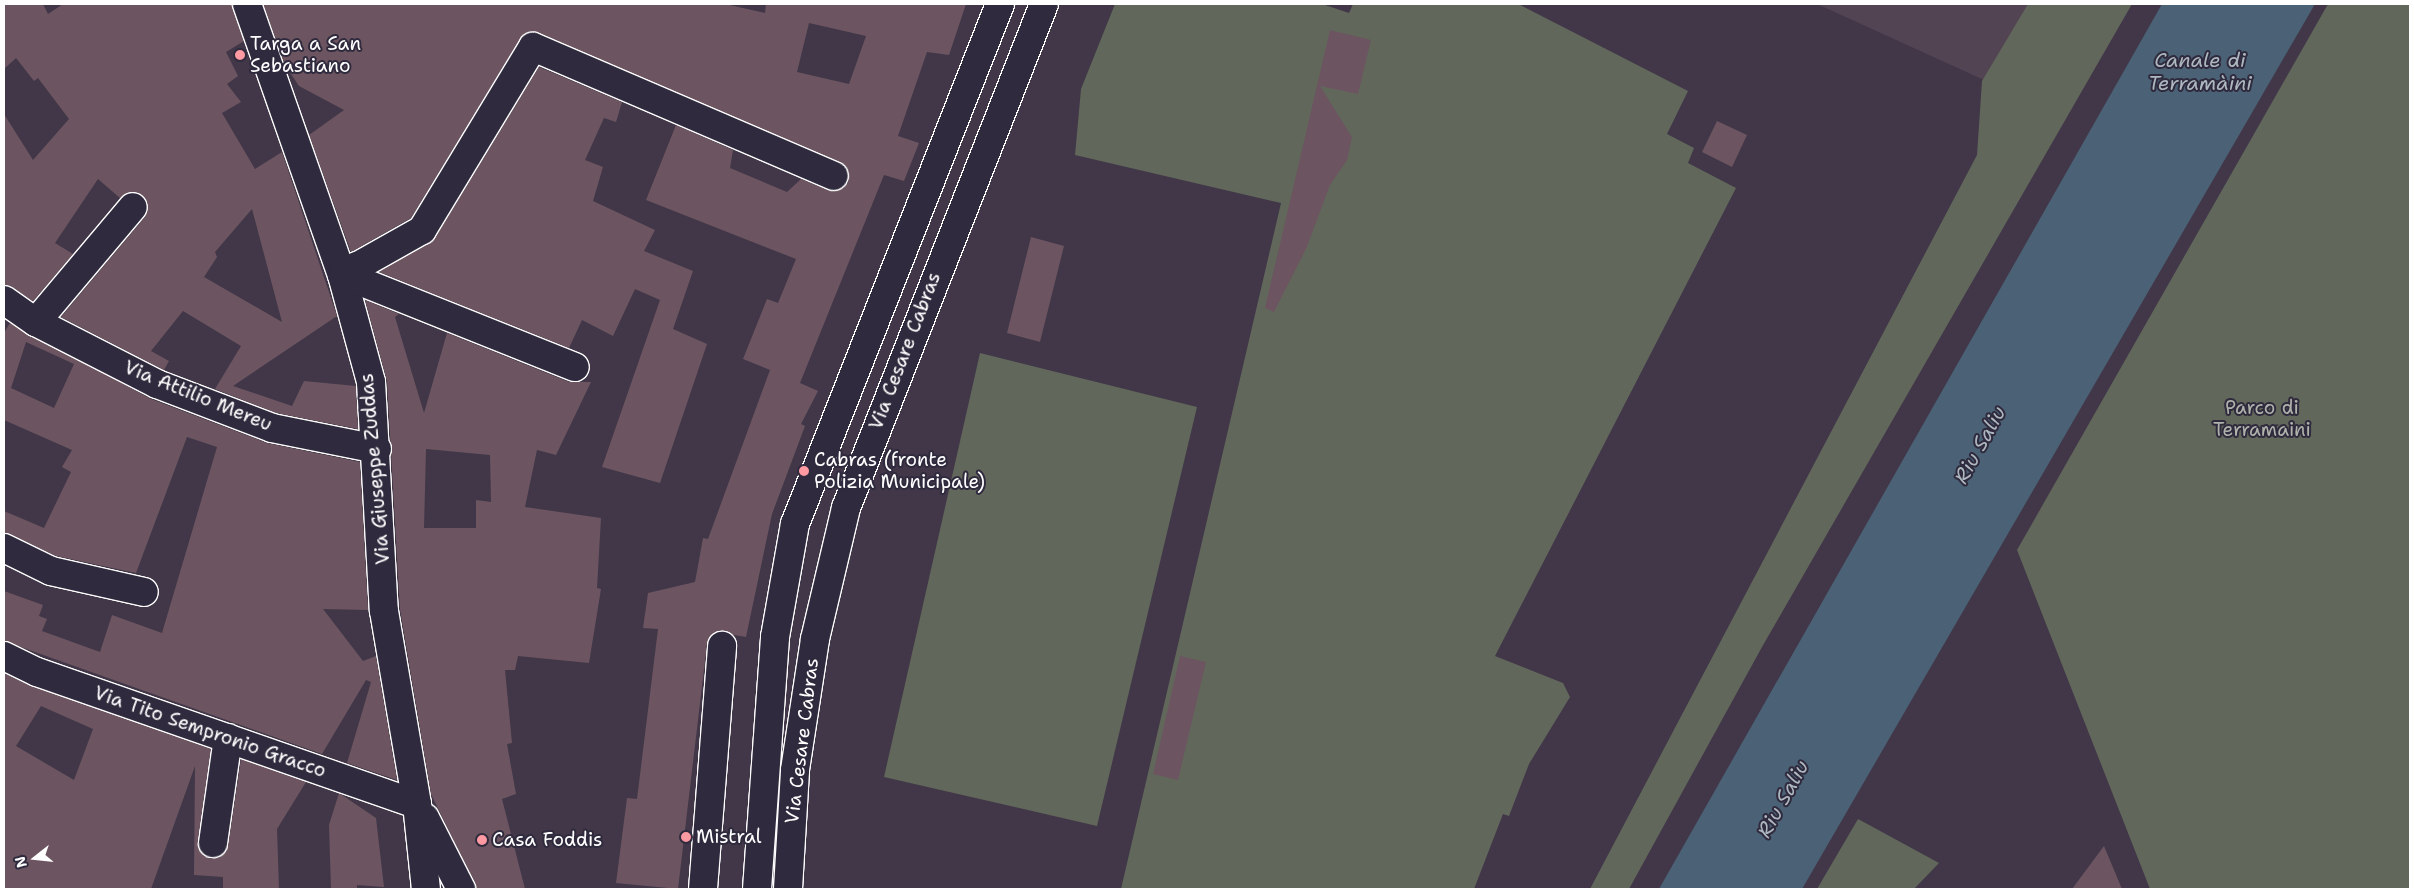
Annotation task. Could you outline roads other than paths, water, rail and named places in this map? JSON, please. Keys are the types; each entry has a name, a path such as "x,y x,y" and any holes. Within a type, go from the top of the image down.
{"street":[{"name":"Via Giuseppe Zuddas","path":"247,4 350,271 371,382 384,612 417,804 426,889"},
{"name":"Via Cesare Cabras","path":"757,889 775,638 795,524 1000,4"},
{"name":"Via Cesare Cabras","path":"788,889 791,824 815,639 846,508 1044,4"},
{"path":"791,824 804,810 822,638 855,510 1052,4"},
{"path":"575,367 362,282 350,271 422,230 533,47 834,176"},
{"path":"36,322 133,207"},
{"name":"Via Attilio Mereu","path":"4,300 36,322 157,384 272,428 376,449"},
{"path":"4,548 52,571 144,592"},
{"path":"703,889 722,646"},
{"name":"Via Tito Sempronio Gracco","path":"4,656 37,672 417,804"},
{"path":"213,843 228,738"},
{"path":"417,804 461,889"}],"water":[{"name":"Canale di Terramàini","path":"2162,4 2315,4 1802,889 1659,889"}],"place":[{"name":"Targa a San Sebastiano","path":"240,55"},
{"name":"Cabras (fronte Polizia Municipale)","path":"804,471"},
{"name":"Mistral","path":"686,837"},
{"name":"Casa Foddis","path":"482,840"}],"park label":[{"name":"Parco di Terramaini","path":"2262,419"}],"water label":[{"name":"Riu Saliu","path":"1980,445"},
{"name":"Riu Saliu","path":"1783,799"}]}
